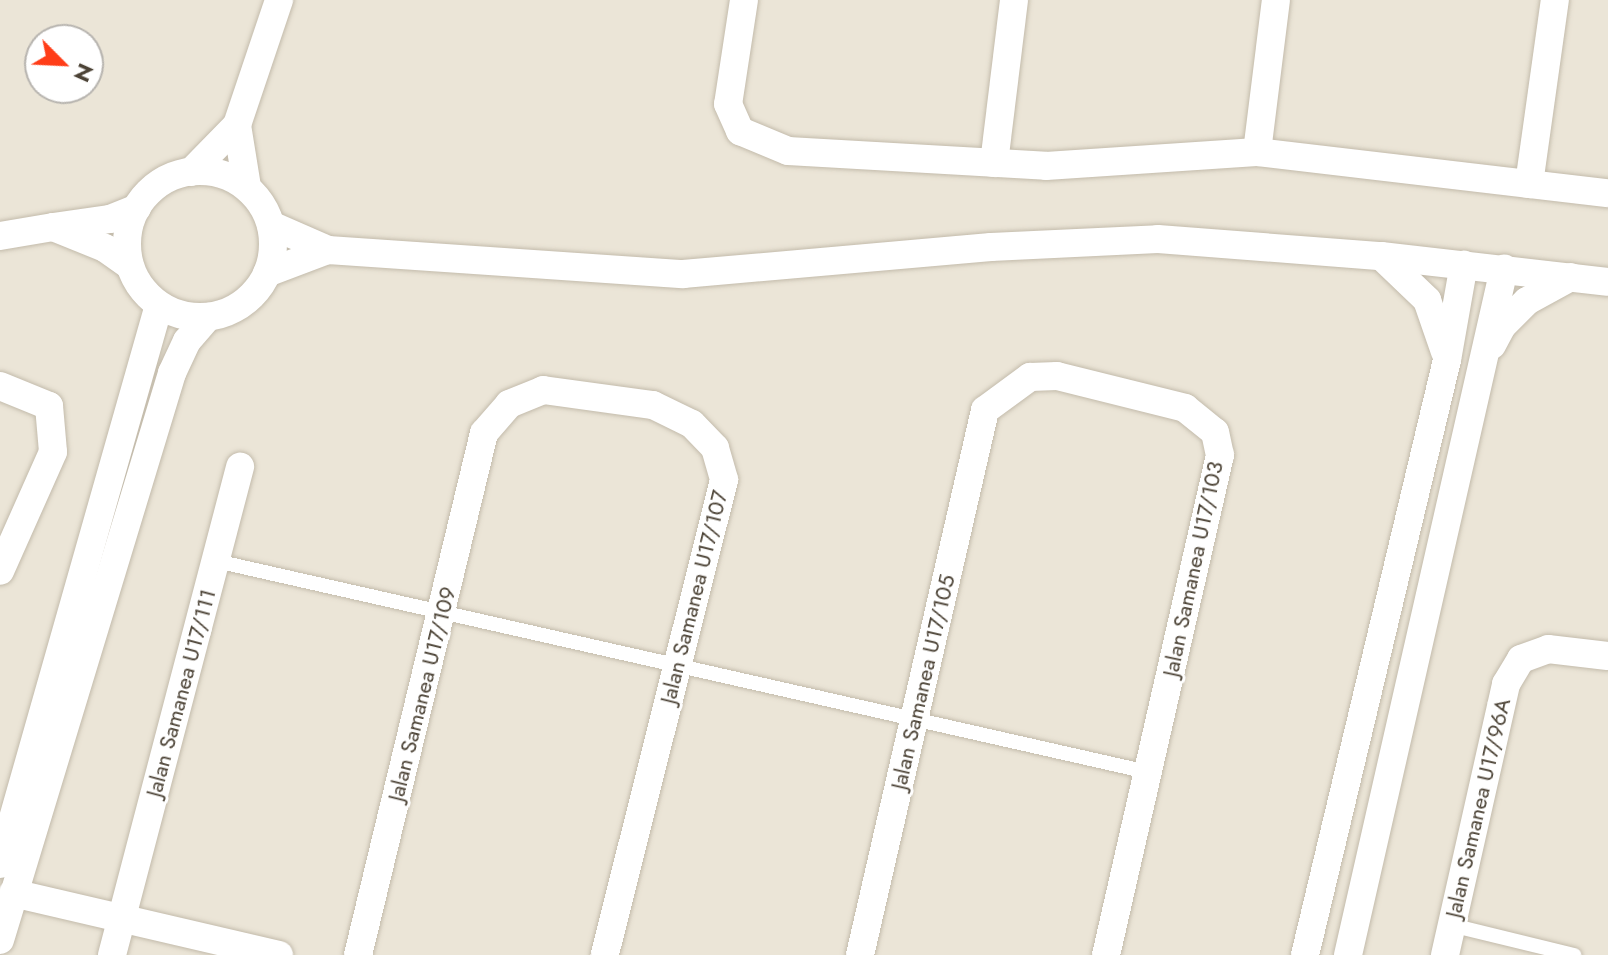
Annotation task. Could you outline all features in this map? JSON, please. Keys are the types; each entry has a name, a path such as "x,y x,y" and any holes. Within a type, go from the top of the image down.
{"street":[{"path":"191,172 237,125 279,0"},
{"path":"744,0 728,104 740,131 788,151 1046,166 1257,152 1608,193"},
{"path":"994,163 1014,0"},
{"path":"1257,152 1276,0"},
{"path":"1529,184 1555,0"},
{"path":"237,125 247,187 271,225 328,250 683,274 991,247 1158,239 1381,256 1608,282"},
{"path":"247,187 227,175 191,172 160,181 137,208 127,239 129,265 140,287 159,305 182,316 208,317 232,310 252,295 267,273 271,225"},
{"path":"0,236 110,219 137,208"},
{"path":"53,227 105,248 129,265"},
{"path":"267,273 328,250"},
{"path":"1381,256 1427,300 1447,360"},
{"path":"1305,955 1447,360 1464,264"},
{"path":"1348,955 1504,269"},
{"path":"1482,367 1502,326 1527,301 1571,277"},
{"path":"0,864 159,305"},
{"path":"0,940 172,373 187,341 208,317"},
{"name":"Jalan Samanea U17/103","path":"985,410 1030,377 1057,376 1185,408 1215,432 1220,455 1106,955"},
{"path":"0,386 49,406 53,452 0,571"},
{"name":"Jalan Samanea U17/107","path":"484,433 509,404 543,390 653,405 692,424 715,448 724,480 605,955"},
{"name":"Jalan Samanea U17/105","path":"860,955 985,410"},
{"name":"Jalan Samanea U17/109","path":"358,955 484,433"},
{"name":"Jalan Samanea U17/111","path":"112,955 240,467"},
{"name":"Jalan Samanea U17/96A","path":"1445,955 1506,684 1521,659 1548,649 1608,656"},
{"path":"13,893 279,955"}],"lane":[{"path":"216,561 1148,772"},
{"path":"1451,925 1574,955"}],"shaded area":[{"path":"0,0 1608,0 1608,955 0,955"}]}
